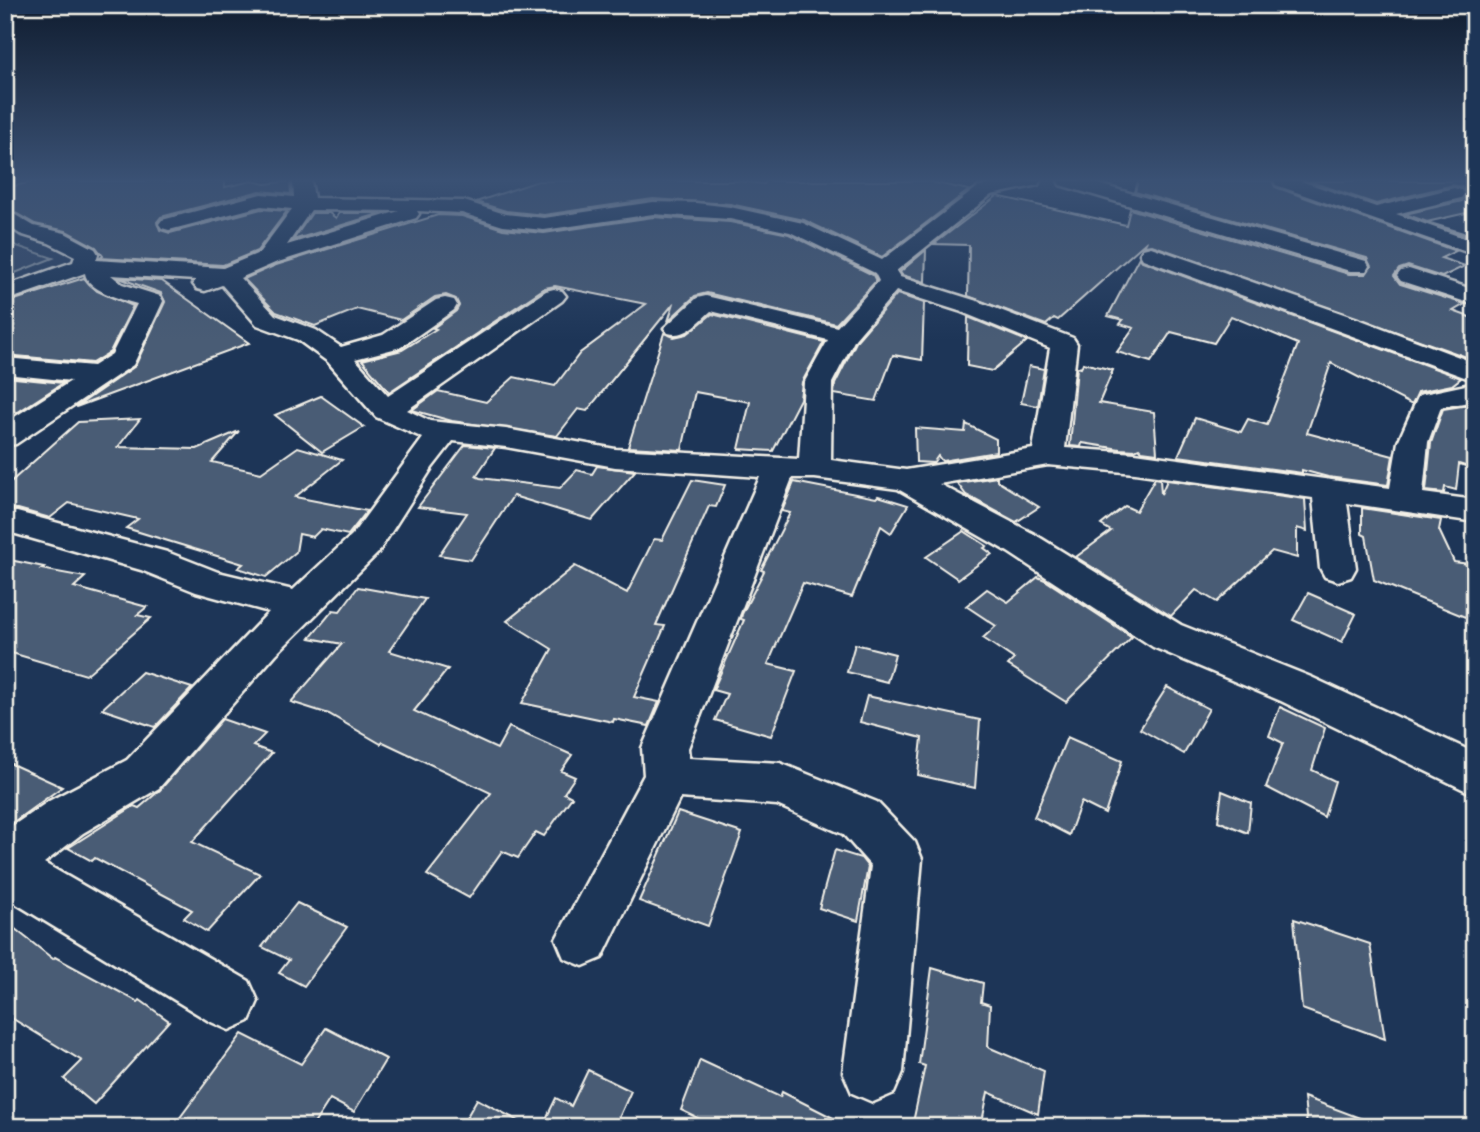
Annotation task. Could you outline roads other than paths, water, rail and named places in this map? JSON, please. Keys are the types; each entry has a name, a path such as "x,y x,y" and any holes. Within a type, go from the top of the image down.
{"street":[{"path":"41,234 57,238 87,254 96,276 114,289 151,301 165,302 267,258 346,234"},
{"path":"267,258 284,234"},
{"path":"809,234 888,276 1064,344 1048,456"},
{"path":"583,939 667,777 665,748 797,468 818,383 844,336 888,276 936,234"},
{"path":"1253,234 1358,265"},
{"path":"1432,234 1475,248"},
{"path":"1151,254 1352,325 1475,373"},
{"path":"5,294 94,267 225,275 266,320 307,335 337,356 386,411 423,429 444,433 506,438 615,458 797,468 906,480 1048,456 1135,463 1475,512"},
{"path":"1409,276 1475,298"},
{"path":"386,411 554,296"},
{"path":"5,437 123,359 165,302"},
{"path":"677,328 706,303 844,336"},
{"path":"337,356 392,341 445,305"},
{"path":"7,366 96,375"},
{"path":"1405,502 1413,442 1429,401 1475,391"},
{"path":"5,861 66,817 143,774 262,643 365,544 419,463 444,433"},
{"path":"906,480 1021,543 1167,636 1296,689 1475,775"},
{"path":"1329,491 1338,568"},
{"path":"5,523 17,523 154,561 209,583 300,606"},
{"path":"667,777 780,784 860,818 897,859 873,1072"},
{"path":"5,867 229,1001"}]}
